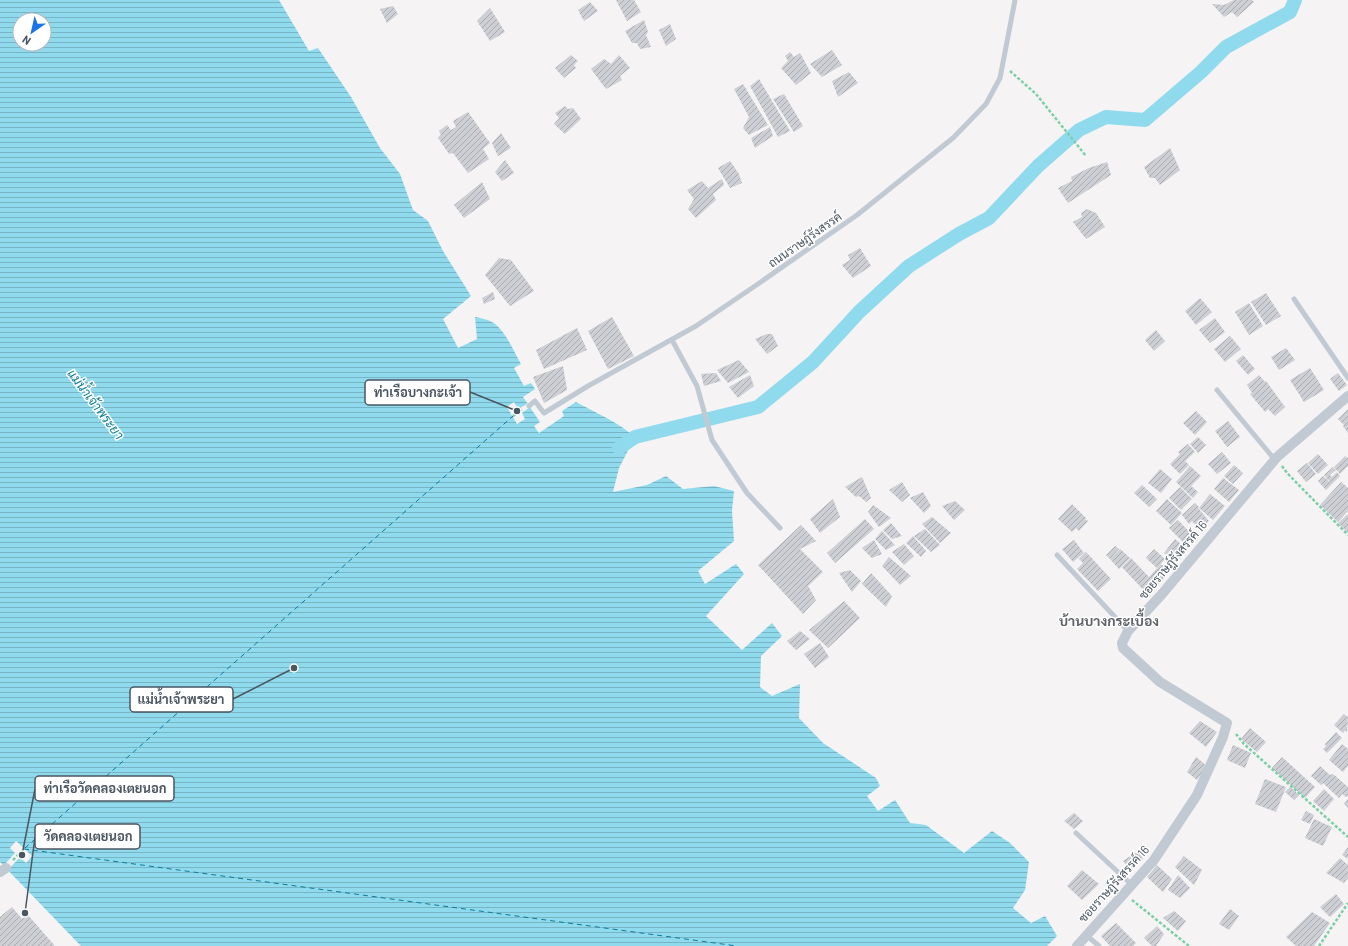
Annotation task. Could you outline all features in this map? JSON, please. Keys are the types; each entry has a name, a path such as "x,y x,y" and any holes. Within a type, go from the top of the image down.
{"street":[{"name":"ซอยราษฎ์รังสรรค์ 16","path":"1128,631 1162,594 1276,459 1348,396"},
{"path":"1128,631 1122,643 1123,648 1152,675 1160,682 1227,723"},
{"name":"ซอยราษฎ์รังสรรค์ 16","path":"1077,946 1154,860 1190,808 1223,737 1227,723"}],"lane":[{"name":"ถนนราษฎ์รังสรรค์","path":"529,406 535,401 544,413 588,386 696,326 857,216 953,138 986,104 997,84 1003,66 1015,0"},
{"path":"1294,299 1348,378"},
{"path":"672,340 697,386 712,440 747,493 780,528"},
{"path":"1217,390 1276,459"},
{"path":"1057,555 1128,631"},
{"path":"1076,833 1132,885"},
{"path":"1086,935 1099,946"}],"path":[{"path":"1003,66 1036,94 1086,156"},
{"path":"1276,459 1287,473 1348,535"},
{"path":"1227,723 1244,744 1348,837"},
{"path":"3,870 24,849"},
{"path":"1124,893 1189,946"},
{"path":"1319,946 1348,903"}],"water":[{"path":"0,0 279,0 309,51 318,48 351,97 380,148 400,174 413,210 428,221 443,251 471,296 443,319 458,348 477,339 475,317 490,321 500,329 508,340 521,364 514,368 524,386 531,383 535,389 523,397 540,422 534,426 539,433 564,416 562,411 576,402 614,422 635,437 619,468 613,492 647,485 666,476 683,489 714,486 734,491 732,511 734,541 698,571 705,584 736,564 744,574 706,616 742,650 772,623 782,636 761,656 760,687 772,696 800,684 799,718 823,743 876,778 880,786 867,796 878,811 895,800 910,823 926,825 964,853 992,831 1010,843 1029,862 1025,890 1013,908 1031,923 1045,916 1057,936 1047,946 81,946 0,862"}],"pier":[{"path":"514,402 518,409 527,404 530,407 522,413 525,419 517,424 507,407"},
{"path":"16,841 32,856 26,863 20,857 8,870 4,865 15,853 10,848"}],"building":[{"path":"616,0 634,0 641,12 627,21"},
{"path":"1234,0 1252,0 1254,2 1237,17 1232,12 1224,17 1212,4 1224,5"},
{"path":"590,2 598,11 584,21 578,10"},
{"path":"393,6 398,14 387,23 380,9"},
{"path":"490,8 505,32 490,41 477,21"},
{"path":"644,20 648,32 646,35 651,47 640,49 637,43 632,43 625,31"},
{"path":"670,24 676,39 666,46 659,30"},
{"path":"832,50 842,65 822,77 810,64"},
{"path":"790,52 794,57 800,53 811,73 796,85 781,68 788,61 785,56"},
{"path":"571,55 578,61 574,65 576,68 564,78 555,68"},
{"path":"619,55 630,68 620,76 622,80 606,89 591,69 604,59 611,64"},
{"path":"849,72 858,83 838,97 832,81"},
{"path":"759,79 790,131 778,137 750,86"},
{"path":"743,84 768,125 749,135 743,128 749,117 734,89"},
{"path":"784,94 803,126 794,132 773,99"},
{"path":"565,106 568,109 573,108 581,119 565,134 554,124 559,118 555,113"},
{"path":"468,112 490,143 483,149 489,159 468,173 453,153 449,154 438,138 441,135 439,131 447,125 451,130 456,127 453,121"},
{"path":"770,127 773,136 755,148 751,138"},
{"path":"501,133 511,148 498,156 492,143"},
{"path":"1170,148 1180,170 1160,185 1155,178 1150,178 1144,167"},
{"path":"505,160 514,173 502,181 495,172"},
{"path":"730,161 739,174 742,183 730,188 718,168"},
{"path":"1107,162 1111,175 1068,203 1058,188 1072,181 1071,177 1089,168"},
{"path":"722,179 724,185 713,194 716,200 696,218 688,209 694,199 687,190 702,181 708,188"},
{"path":"482,182 490,199 464,218 454,205"},
{"path":"1087,209 1096,213 1105,227 1086,239 1073,222 1082,217 1081,213"},
{"path":"860,248 871,266 853,278 842,265 850,260 848,255"},
{"path":"499,258 511,260 534,291 510,306 485,275"},
{"path":"493,292 495,299 484,304 482,298"},
{"path":"1266,293 1281,316 1266,325 1251,302"},
{"path":"1200,298 1212,312 1196,325 1185,311"},
{"path":"1249,303 1263,326 1249,335 1235,312"},
{"path":"612,317 634,356 608,369 588,331"},
{"path":"1215,318 1225,332 1210,343 1199,330"},
{"path":"577,328 587,350 544,369 536,350"},
{"path":"1156,330 1165,341 1154,351 1145,340"},
{"path":"767,334 772,334 778,346 767,354 755,339"},
{"path":"1230,336 1241,349 1225,362 1214,349"},
{"path":"1286,348 1295,360 1279,370 1271,357"},
{"path":"1243,355 1255,369 1248,375 1236,361"},
{"path":"739,360 749,372 728,383 717,370"},
{"path":"563,366 567,390 544,403 533,377"},
{"path":"1310,368 1324,390 1304,402 1290,380"},
{"path":"716,373 721,381 704,386 701,374"},
{"path":"1338,373 1347,385 1339,391 1330,379"},
{"path":"750,375 754,386 738,398 729,387"},
{"path":"1259,375 1265,382 1266,381 1285,407 1275,416 1268,409 1265,412 1250,394 1252,393 1247,385"},
{"path":"1348,409 1348,433 1343,426 1344,425 1338,419"},
{"path":"1196,411 1207,422 1195,435 1183,423"},
{"path":"1228,421 1240,437 1227,447 1215,431"},
{"path":"1198,437 1206,445 1198,453 1190,444"},
{"path":"1188,444 1195,452 1185,461 1189,465 1180,474 1170,464 1180,454 1178,452"},
{"path":"1222,452 1231,463 1217,474 1208,464"},
{"path":"1318,454 1328,465 1318,474 1308,463"},
{"path":"1345,456 1348,458 1348,466 1340,474 1334,467"},
{"path":"1307,463 1316,474 1306,482 1297,471"},
{"path":"1234,465 1243,473 1233,484 1224,476"},
{"path":"1190,466 1201,476 1191,486 1198,492 1193,498 1176,482"},
{"path":"1333,467 1336,470 1330,475 1332,477 1337,472 1340,476 1332,484 1324,475"},
{"path":"1160,469 1172,479 1161,493 1148,483"},
{"path":"1323,476 1332,484 1326,490 1318,481"},
{"path":"862,477 871,498 866,502 859,496 856,497 845,487"},
{"path":"1223,478 1239,490 1229,502 1214,489"},
{"path":"902,482 910,495 902,502 889,490"},
{"path":"1341,482 1348,488 1348,511 1338,522 1320,505"},
{"path":"1142,485 1157,499 1149,507 1134,493"},
{"path":"1180,487 1192,499 1181,510 1169,498"},
{"path":"923,492 931,506 924,513 910,498"},
{"path":"1210,494 1225,506 1213,520 1199,508"},
{"path":"833,499 840,517 820,533 810,519"},
{"path":"1167,499 1182,513 1171,525 1156,511"},
{"path":"955,501 965,510 954,520 942,506"},
{"path":"1195,503 1209,521 1200,530 1192,521 1189,524 1182,515"},
{"path":"1072,504 1088,521 1079,531 1076,528 1072,532 1058,519"},
{"path":"873,505 891,518 879,527 868,512"},
{"path":"1348,514 1348,533 1338,523"},
{"path":"932,517 951,533 940,543 922,524"},
{"path":"865,519 874,529 835,563 827,553"},
{"path":"1178,520 1195,538 1187,546 1169,528"},
{"path":"891,523 902,536 892,539 883,530"},
{"path":"801,525 816,541 800,549 823,572 808,586 816,600 803,614 758,565"},
{"path":"925,529 940,545 931,552 914,536"},
{"path":"882,531 895,545 886,550 875,539"},
{"path":"913,536 926,551 921,557 906,543"},
{"path":"1175,539 1188,550 1176,563 1164,553"},
{"path":"874,540 882,554 872,558 862,548"},
{"path":"1074,540 1084,553 1073,562 1062,549"},
{"path":"904,544 914,556 904,565 892,552"},
{"path":"1115,546 1119,549 1110,559 1106,555"},
{"path":"1120,549 1130,558 1119,569 1110,559"},
{"path":"1154,549 1165,559 1157,568 1146,558"},
{"path":"1086,552 1111,579 1098,591 1077,569 1083,563 1079,559"},
{"path":"889,557 911,576 900,585 882,566"},
{"path":"1131,558 1149,577 1161,564 1170,571 1158,585 1152,580 1158,586 1148,595 1122,567"},
{"path":"850,570 861,581 852,592 839,573"},
{"path":"871,573 892,596 886,607 862,584"},
{"path":"844,601 860,618 828,648 809,630"},
{"path":"800,631 810,639 796,650 787,641"},
{"path":"820,643 829,657 815,668 804,654"},
{"path":"1344,714 1348,717 1347,733 1345,730 1343,733 1334,725"},
{"path":"1200,721 1217,732 1206,747 1189,733"},
{"path":"1250,728 1266,742 1257,752 1241,739"},
{"path":"1336,732 1342,738 1327,753 1323,749 1326,746 1325,744"},
{"path":"1342,744 1348,749 1348,766 1343,772 1329,760"},
{"path":"1233,745 1251,753 1245,768 1227,760"},
{"path":"1196,757 1207,766 1197,780 1187,772"},
{"path":"1282,757 1315,787 1305,798 1272,768"},
{"path":"1320,766 1330,775 1333,774 1348,787 1348,795 1346,797 1342,794 1339,798 1323,783 1321,785 1311,776"},
{"path":"1265,779 1286,787 1276,812 1255,804"},
{"path":"1290,787 1299,795 1294,800 1285,792"},
{"path":"1324,789 1334,799 1324,811 1313,801"},
{"path":"1348,799 1348,808 1344,804"},
{"path":"1306,811 1314,815 1310,824 1301,820"},
{"path":"1074,813 1083,821 1074,829 1064,821"},
{"path":"1314,819 1332,827 1323,846 1305,838"},
{"path":"1348,847 1348,859 1342,855"},
{"path":"1138,851 1143,859 1131,870 1123,861"},
{"path":"1184,856 1202,870 1194,885 1175,867"},
{"path":"1340,858 1348,865 1348,878 1344,883 1326,873"},
{"path":"1157,865 1172,879 1163,892 1147,877"},
{"path":"1082,870 1099,884 1082,900 1067,886"},
{"path":"1178,875 1190,888 1180,898 1168,890"},
{"path":"1336,894 1344,904 1330,917 1320,907"},
{"path":"12,907 22,919 27,914 55,946 0,946 0,917"},
{"path":"1230,909 1239,916 1229,930 1219,924"},
{"path":"1174,911 1186,921 1178,931 1163,918"},
{"path":"1312,912 1330,923 1314,946 1296,946 1286,937"},
{"path":"1116,923 1136,943 1133,946 1110,946 1101,936"},
{"path":"1157,926 1164,934 1156,946 1152,946 1144,938"}],"waterway":[{"path":"619,448 635,437 758,407 813,362 859,312 909,266 959,234 989,218 1038,166 1079,130 1106,117 1145,120 1201,72 1226,47 1290,12 1295,0"}],"ferry route":[{"path":"25,848 513,416"},
{"path":"24,849 737,946"}],"place":[{"name":"ท่าเรือบางกะเจ้า","path":"517,411"},
{"name":"แม่น้ำเจ้าพระยา","path":"294,668"},
{"name":"ท่าเรือวัดคลองเตยนอก","path":"22,855"},
{"name":"วัดคลองเตยนอก","path":"25,913"}],"district":[{"name":"บ้านบางกระเบื้อง","path":"1109,621"}]}
